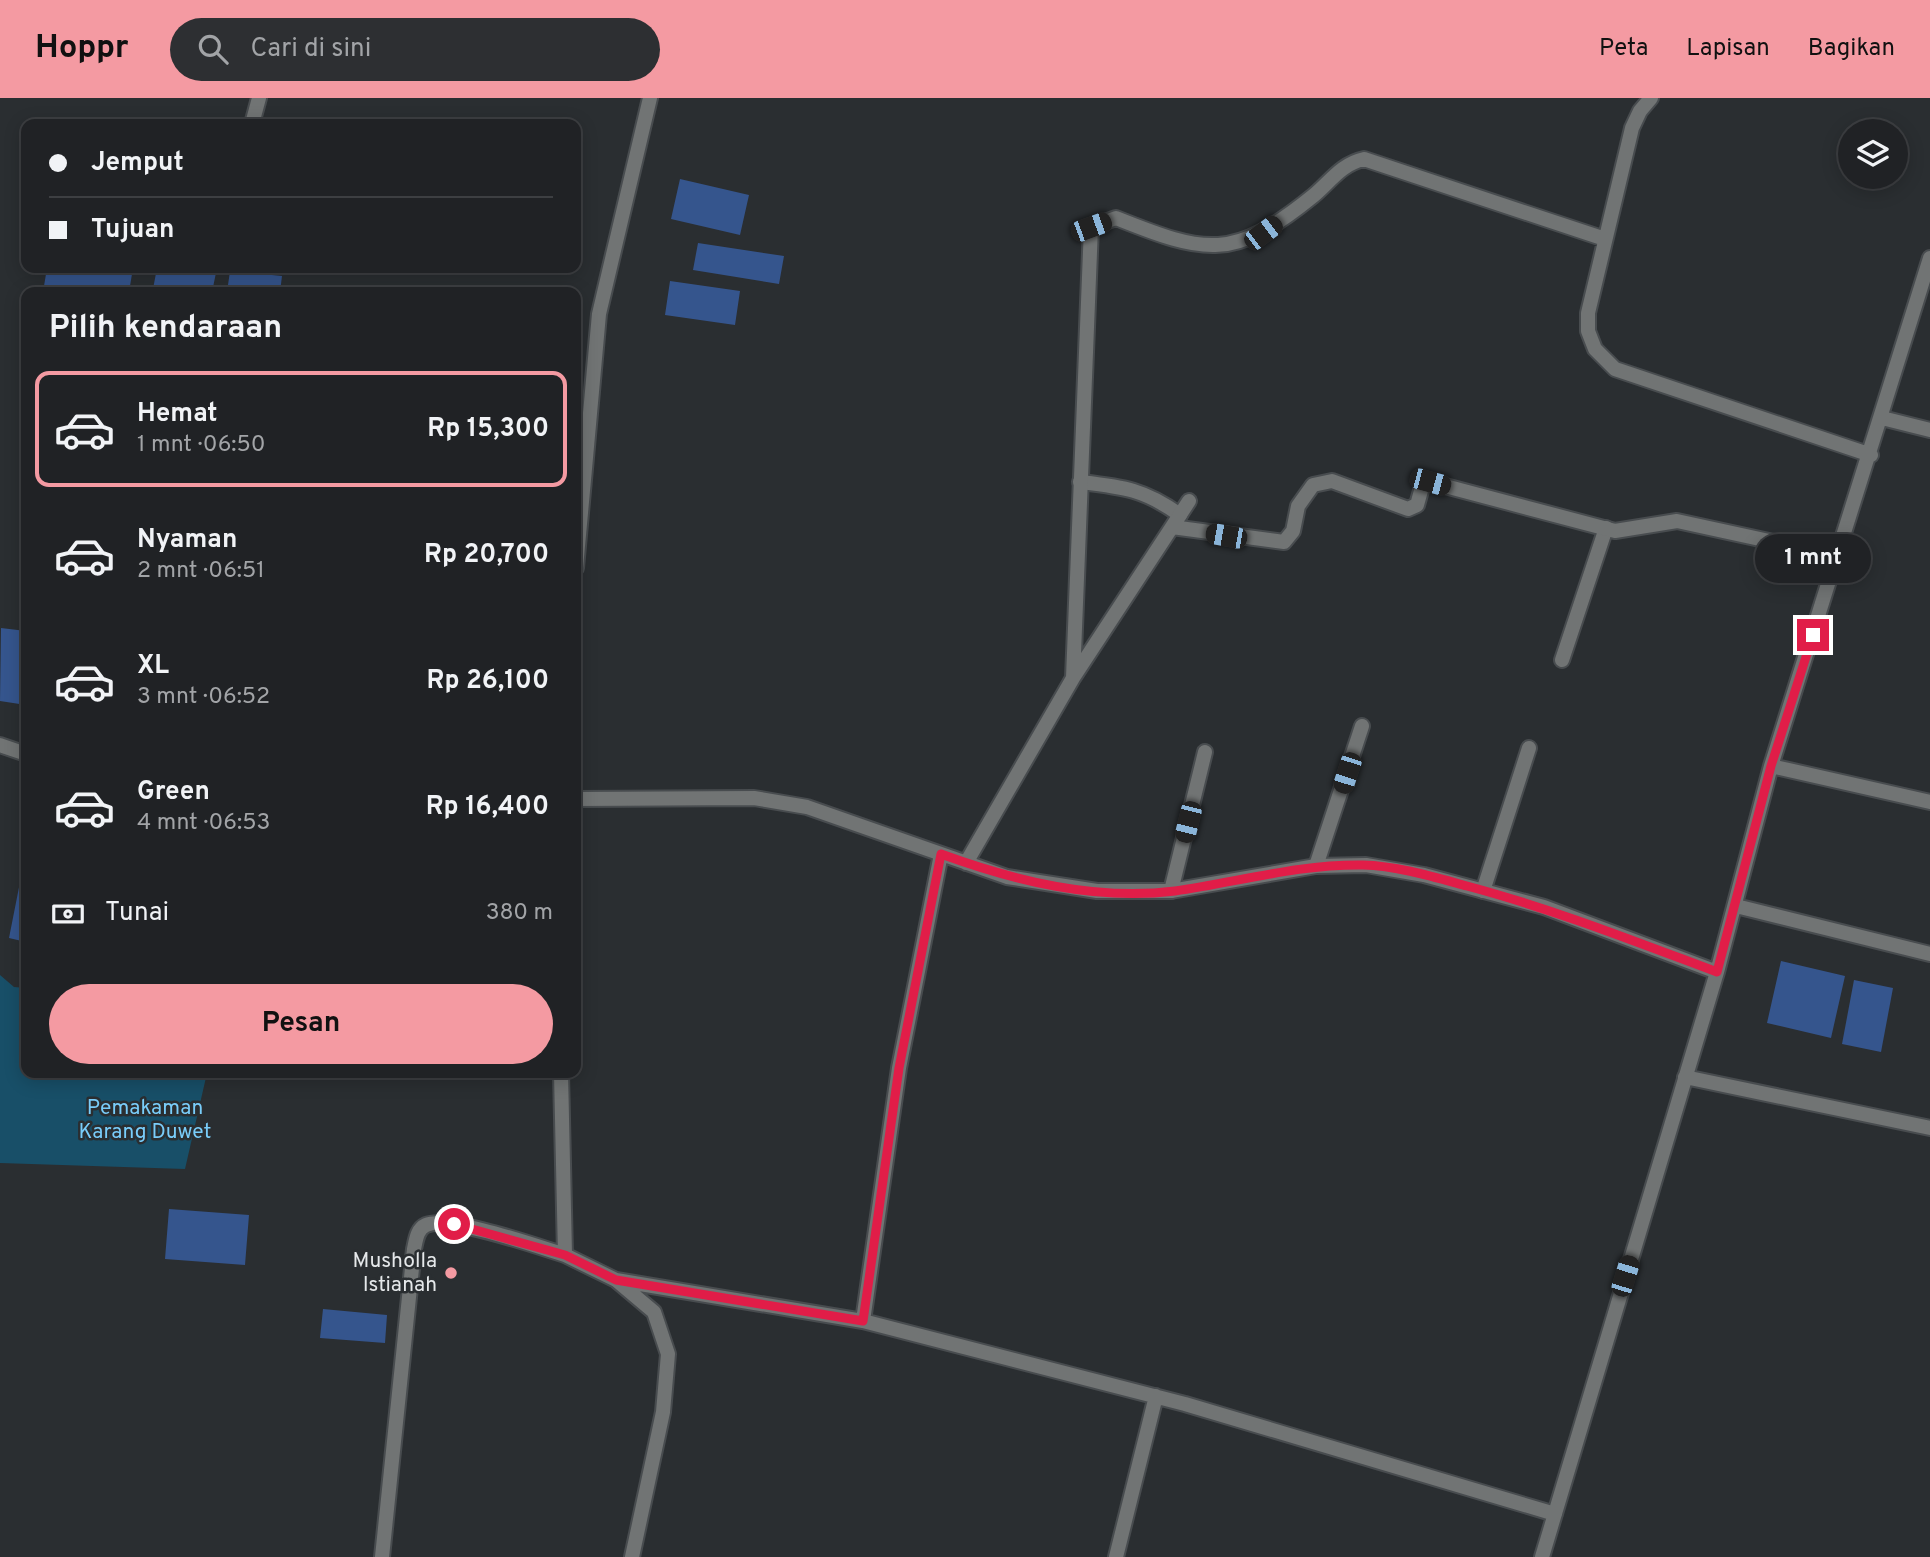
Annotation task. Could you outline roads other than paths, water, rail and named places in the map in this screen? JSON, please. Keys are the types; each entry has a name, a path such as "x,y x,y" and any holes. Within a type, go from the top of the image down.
{"street":[{"path":"253,119 258,98"},
{"path":"581,513 599,314 650,98"},
{"path":"1651,98 1640,111 1632,128 1605,239 1587,322 1595,349 1607,365 1871,455"},
{"path":"1073,678 1091,227 1116,218 1175,242 1213,248 1263,233 1314,195 1349,162 1364,159 1605,239"},
{"path":"1542,1557 1717,972 1771,766 1871,455 1930,258"},
{"path":"1882,418 1930,430"},
{"path":"1080,482 1125,488 1154,496 1176,521 1284,542 1293,531 1298,506 1313,485 1332,481 1408,509 1417,505 1422,487 1430,482 1606,528 1632,531 1677,522 1838,556"},
{"path":"966,863 1073,678 1189,501"},
{"path":"1562,660 1606,528"},
{"path":"1316,866 1362,726"},
{"path":"0,745 21,752"},
{"path":"1483,891 1529,748"},
{"path":"1171,891 1205,752"},
{"path":"1771,766 1930,802"},
{"path":"581,799 754,798 807,807 1007,877 1097,891 1171,891 1316,866 1366,865 1424,875 1544,907 1717,972"},
{"path":"863,1321 899,1068 941,854"},
{"path":"1736,906 1930,954"},
{"path":"1685,1077 1930,1128"},
{"path":"561,1078 565,1255"},
{"path":"382,1557 414,1249 419,1232 430,1224 454,1224 565,1255 616,1280 654,1312 668,1354 663,1412 632,1557"},
{"path":"616,1280 863,1321 1156,1396 1555,1514"},
{"path":"1116,1557 1156,1396"}],"place":[{"name":"Musholla Istianah","path":"451,1273"}],"park label":[{"name":"Pemakaman Karang Duwet","path":"145,1120"}]}
